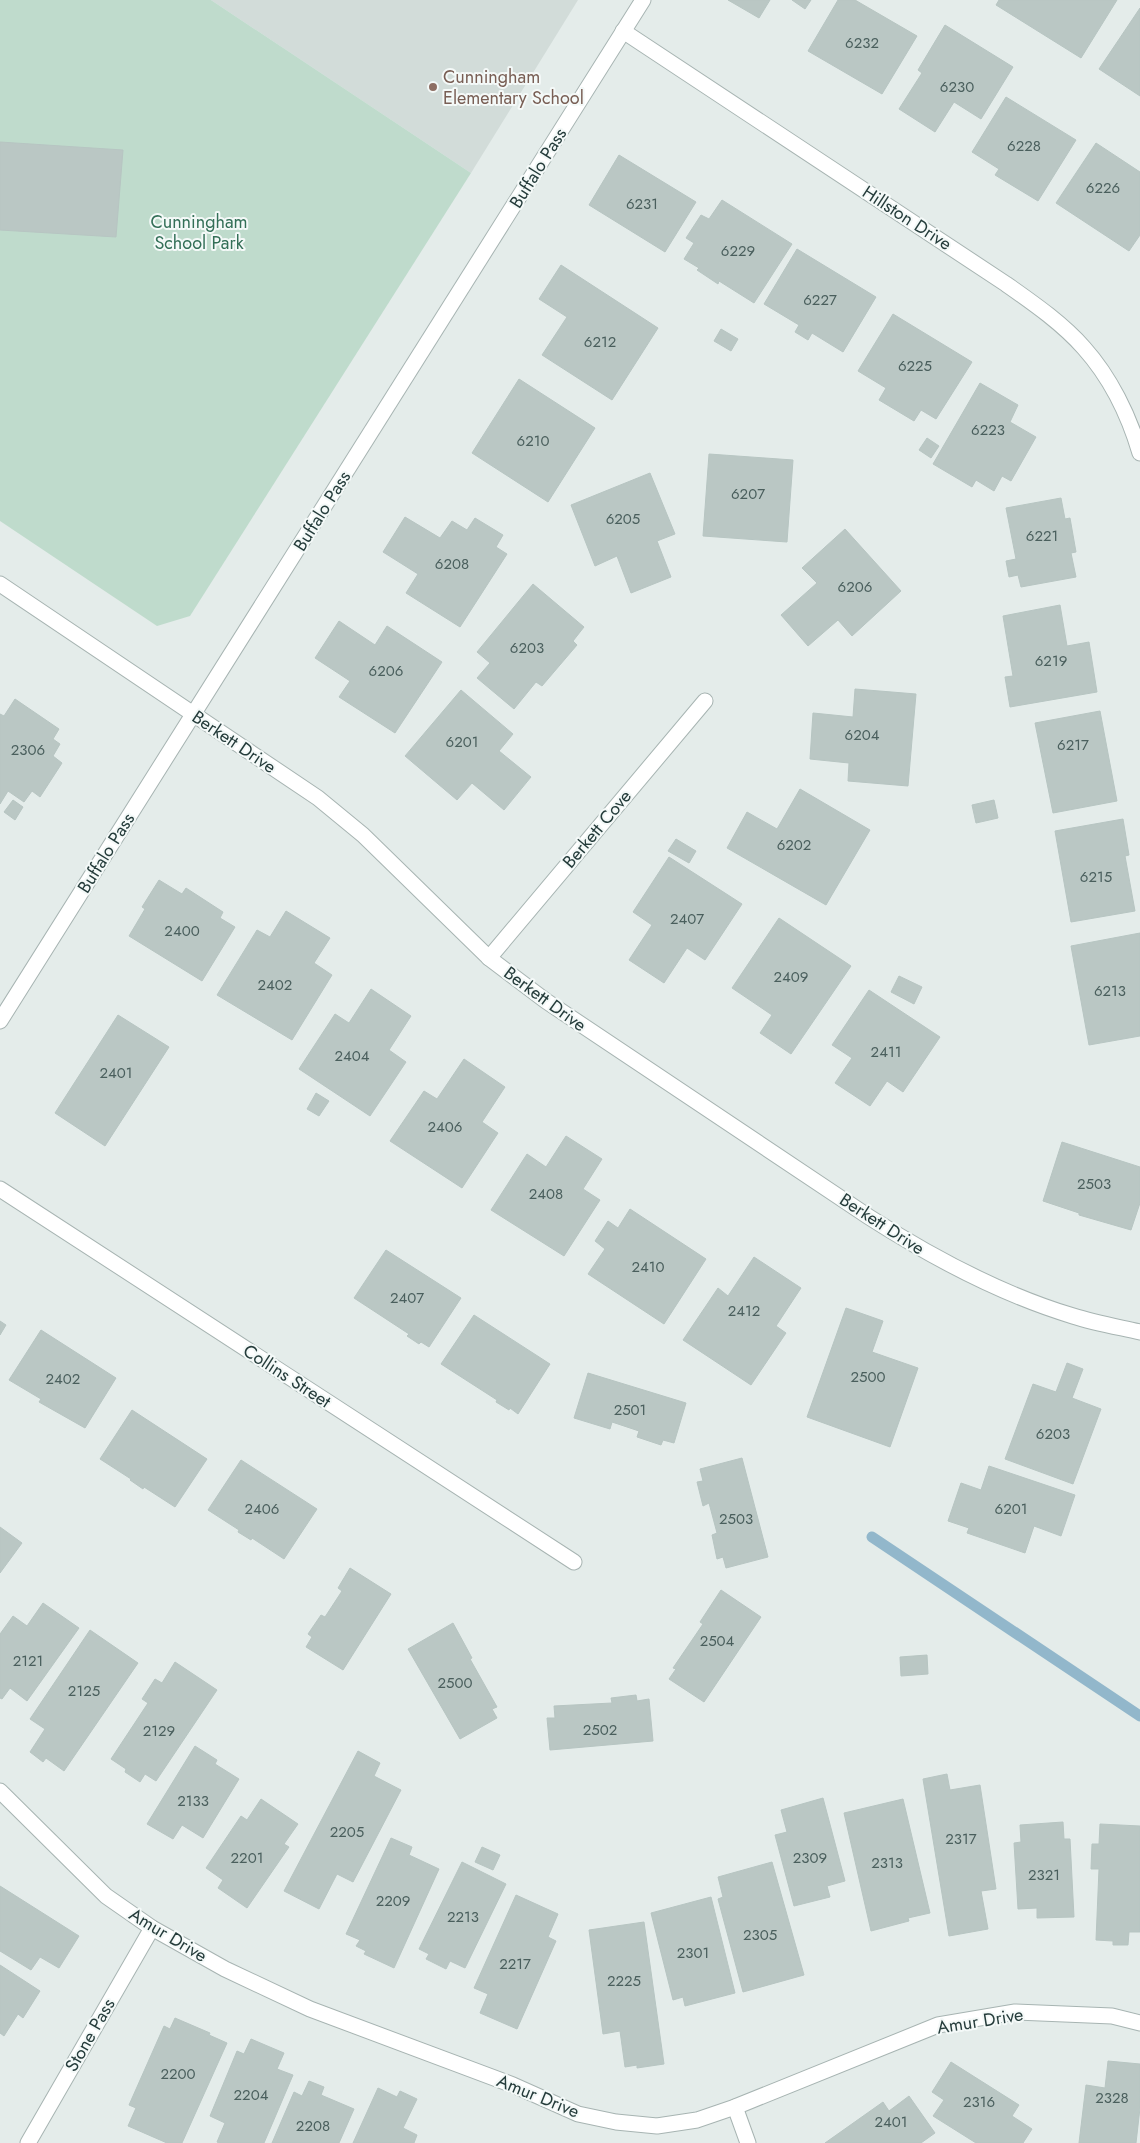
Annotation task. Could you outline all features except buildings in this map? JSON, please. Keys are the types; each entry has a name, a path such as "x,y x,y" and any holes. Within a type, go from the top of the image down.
{"street":[{"name":"Buffalo Pass","path":"0,1021 642,0"},
{"name":"Hillston Drive","path":"624,31 1041,309 1083,347 1104,375 1122,408 1140,453"},
{"name":"Berkett Drive","path":"0,584 318,798 363,835 489,958 546,1002 917,1248 958,1270 1010,1294 1074,1316 1140,1332"},
{"name":"Berkett Cove","path":"489,958 705,701"},
{"name":"Collins Street","path":"0,1189 574,1562"},
{"name":"Amur Drive","path":"0,1791 106,1896 152,1928 225,1969 310,2009 513,2085 578,2114 616,2122 657,2126 697,2120 735,2107 938,2025 1015,2012 1112,2016 1140,2023"},
{"name":"Stone Pass","path":"28,2143 152,1928"},
{"path":"735,2107 748,2143"}],"shaded area":[{"name":"Cunningham Elementary School","path":"211,0 578,0 471,173"}],"green space":[{"name":"Cunningham School Park","path":"0,0 211,0 471,173 190,616 157,626 0,521"}],"waterway":[{"path":"872,1537 1140,1716"}],"place":[{"name":"Cunningham Elementary School","path":"433,87"}]}
